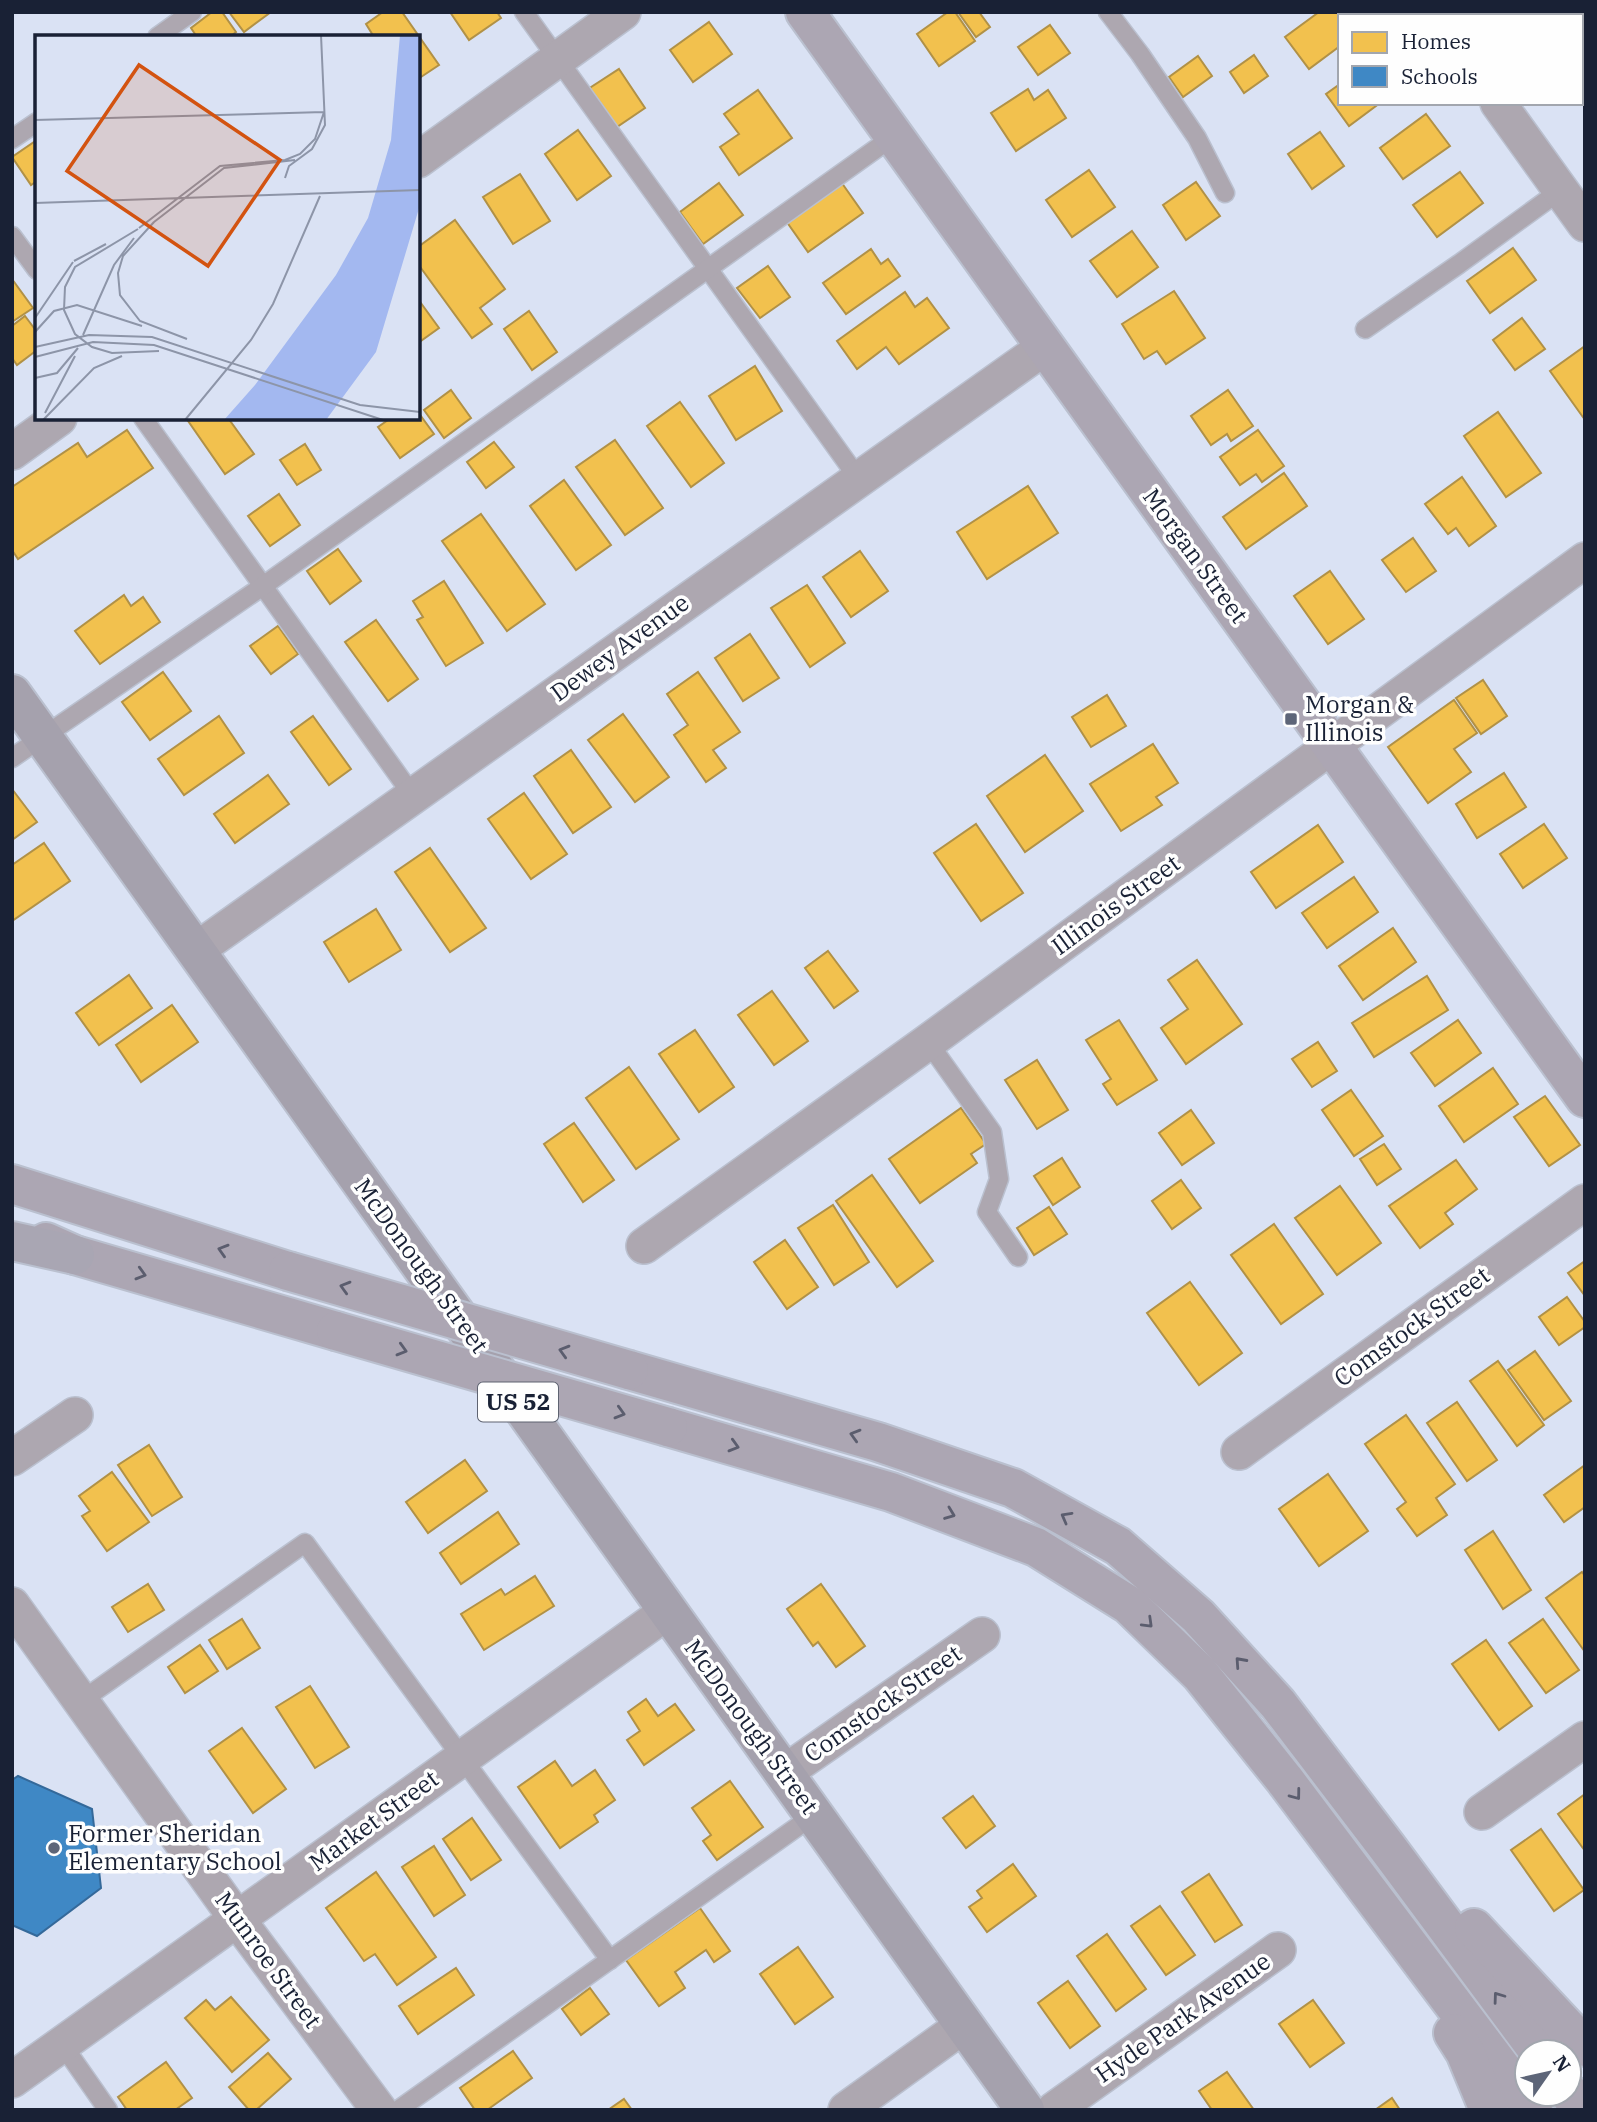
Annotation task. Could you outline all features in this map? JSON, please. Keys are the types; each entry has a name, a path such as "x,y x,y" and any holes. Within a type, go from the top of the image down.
{"highway":[{"path":"12,1241 75,1255"}],"main road":[{"name":"McDonough Street","path":"12,694 27,747 195,951 1025,2110"}],"street":[{"path":"420,159 623,12"},
{"name":"Morgan Street","path":"805,12 1585,1098"},
{"path":"1499,105 1585,224"},
{"name":"Dewey Avenue","path":"195,951 1045,347"},
{"path":"12,452 56,420"},
{"name":"Illinois Street","path":"644,1246 929,1042 1585,560"},
{"path":"12,1184 288,1270 878,1442 1013,1488 1118,1546 1198,1616 1501,1958 1585,2047"},
{"name":"Comstock Street","path":"1239,1452 1585,1202"},
{"path":"12,1227 75,1255 891,1492 1036,1548 1129,1605 1200,1674 1284,1779 1533,2110"},
{"path":"12,1458 75,1415"},
{"name":"Munroe Street","path":"12,1605 237,1919 379,2110"},
{"name":"Market Street","path":"12,2080 668,1611"},
{"name":"Comstock Street","path":"783,1773 982,1635"},
{"path":"1278,1704 1387,1846 1528,2038"},
{"path":"1482,1812 1585,1739"},
{"path":"1352,1870 1465,2052 1489,2110"},
{"name":"Hyde Park Avenue","path":"1054,2110 1278,1951"},
{"path":"846,2110 964,2025"}],"lane":[{"path":"160,35 192,12"},
{"path":"524,12 858,478"},
{"path":"1108,12 1197,138 1225,193"},
{"path":"12,139 35,123"},
{"path":"27,747 263,586 894,136"},
{"path":"1365,328 1561,191"},
{"path":"12,236 35,267"},
{"path":"144,420 412,796"},
{"path":"929,1042 992,1132 999,1179 987,1212 1018,1257"},
{"path":"81,1701 305,1542 610,1960"},
{"path":"398,2110 814,1815"},
{"path":"62,2044 108,2110"}],"building: Homes":[{"path":"212,12 222,12 236,32 232,35 196,35 191,28"},
{"path":"229,12 271,12 244,32"},
{"path":"383,12 402,12 418,35 373,35 366,24"},
{"path":"450,12 497,12 501,18 469,40"},
{"path":"948,12 955,12 975,41 939,66 917,34"},
{"path":"958,12 979,12 990,27 976,37"},
{"path":"1319,12 1340,14 1338,47 1309,69 1285,37"},
{"path":"1585,12 1583,52 1583,14 1558,14"},
{"path":"709,22 732,54 693,82 670,50"},
{"path":"1050,25 1070,53 1038,75 1018,47"},
{"path":"420,38 439,65 420,78"},
{"path":"1254,55 1268,76 1244,93 1230,72"},
{"path":"1198,56 1212,76 1183,97 1169,77"},
{"path":"619,69 645,108 611,131 585,91"},
{"path":"1338,85 1338,105 1377,105 1349,126 1326,94"},
{"path":"1028,89 1034,100 1048,90 1066,118 1016,151 991,113"},
{"path":"758,90 792,138 739,175 720,147 739,134 724,114"},
{"path":"1426,114 1450,146 1403,179 1380,148"},
{"path":"578,130 611,176 577,200 545,154"},
{"path":"1320,132 1344,166 1312,189 1288,154"},
{"path":"35,141 35,182 31,185 12,157"},
{"path":"1089,170 1115,207 1072,237 1046,200"},
{"path":"1460,172 1483,203 1437,237 1413,205"},
{"path":"520,174 550,221 513,244 483,197"},
{"path":"839,179 863,213 808,252 784,218"},
{"path":"1196,182 1220,216 1186,240 1163,205"},
{"path":"719,183 743,215 703,244 680,212"},
{"path":"455,220 505,289 480,308 492,324 472,338 420,267 420,246"},
{"path":"1132,231 1158,267 1117,297 1090,261"},
{"path":"1513,248 1536,280 1490,313 1467,281"},
{"path":"871,249 881,264 888,259 900,276 846,314 823,283"},
{"path":"768,266 790,297 760,318 737,288"},
{"path":"12,279 33,308 12,322"},
{"path":"1174,291 1205,338 1166,364 1157,351 1144,359 1122,324"},
{"path":"905,292 915,307 927,298 949,328 899,364 886,347 857,369 837,341"},
{"path":"420,302 439,328 420,342"},
{"path":"529,311 557,352 532,370 504,329"},
{"path":"25,316 35,329 35,352 17,365 12,358 12,326"},
{"path":"1522,318 1545,349 1515,370 1493,340"},
{"path":"1585,346 1585,420 1550,371"},
{"path":"755,366 782,411 736,440 709,396"},
{"path":"451,390 471,418 444,438 424,410"},
{"path":"1228,390 1253,426 1231,441 1227,434 1211,445 1191,416"},
{"path":"680,402 724,463 691,487 647,426"},
{"path":"1498,412 1541,473 1506,497 1464,436"},
{"path":"420,415 434,434 400,458 378,427 388,420 420,420"},
{"path":"187,420 229,420 254,454 225,474"},
{"path":"127,430 153,468 18,559 12,550 12,487 78,443 87,457"},
{"path":"1258,430 1284,466 1262,482 1256,474 1240,485 1220,457"},
{"path":"615,440 663,508 625,535 576,467"},
{"path":"494,442 514,467 486,488 467,462"},
{"path":"305,444 321,470 297,485 280,460"},
{"path":"1284,473 1307,506 1246,549 1223,517"},
{"path":"1462,477 1496,526 1469,546 1456,528 1448,534 1425,504"},
{"path":"564,480 611,545 576,570 530,506"},
{"path":"1028,486 1058,533 987,579 957,532"},
{"path":"279,494 300,525 270,546 248,516"},
{"path":"481,514 545,604 507,631 442,541"},
{"path":"1413,538 1436,571 1406,592 1382,560"},
{"path":"338,549 361,581 330,604 307,571"},
{"path":"860,551 888,591 851,617 823,577"},
{"path":"1330,571 1364,619 1328,644 1294,596"},
{"path":"444,581 483,643 446,666 417,620 423,617 413,601"},
{"path":"807,585 845,643 810,667 771,608"},
{"path":"124,595 131,606 143,597 160,622 100,664 75,631"},
{"path":"376,620 418,679 388,701 345,642"},
{"path":"278,626 298,654 271,674 250,646"},
{"path":"750,634 779,678 743,701 715,658"},
{"path":"163,672 191,711 150,740 122,702"},
{"path":"698,672 740,732 713,750 726,768 706,782 674,735 688,725 667,694"},
{"path":"1483,680 1507,716 1481,734 1456,698"},
{"path":"1107,695 1126,726 1091,747 1072,717"},
{"path":"1454,700 1477,733 1454,749 1471,772 1428,803 1388,747"},
{"path":"623,714 669,777 635,802 588,740"},
{"path":"219,716 244,753 184,795 158,759"},
{"path":"313,716 351,769 329,785 291,732"},
{"path":"1153,744 1178,783 1156,797 1162,805 1121,831 1090,784"},
{"path":"571,750 611,807 573,833 534,776"},
{"path":"1045,755 1083,811 1025,852 987,796"},
{"path":"1504,773 1526,807 1477,838 1456,804"},
{"path":"268,775 289,804 235,843 214,814"},
{"path":"12,789 37,822 12,840"},
{"path":"524,793 567,854 531,879 488,819"},
{"path":"976,824 1023,893 981,921 934,853"},
{"path":"1544,824 1567,858 1523,888 1500,854"},
{"path":"1318,825 1343,862 1276,908 1251,872"},
{"path":"44,843 70,881 12,921 12,865"},
{"path":"430,848 486,928 450,952 395,872"},
{"path":"1354,877 1378,912 1327,948 1302,913"},
{"path":"376,909 401,950 349,982 324,942"},
{"path":"1393,928 1416,962 1363,1000 1339,966"},
{"path":"828,951 858,991 834,1008 805,968"},
{"path":"1197,960 1242,1024 1186,1064 1161,1028 1188,1009 1168,980"},
{"path":"129,975 152,1008 99,1045 76,1013"},
{"path":"1427,976 1448,1010 1374,1057 1352,1023"},
{"path":"772,991 808,1041 774,1065 738,1015"},
{"path":"172,1005 198,1042 141,1082 116,1045"},
{"path":"1119,1020 1157,1080 1117,1105 1103,1084 1111,1079 1086,1040"},
{"path":"1458,1020 1481,1053 1435,1086 1411,1053"},
{"path":"695,1030 734,1087 699,1112 659,1054"},
{"path":"1318,1042 1337,1071 1312,1087 1292,1059"},
{"path":"1037,1060 1068,1110 1037,1129 1005,1080"},
{"path":"629,1067 679,1139 636,1169 586,1098"},
{"path":"1493,1068 1518,1104 1464,1142 1439,1106"},
{"path":"1351,1090 1383,1136 1354,1156 1322,1110"},
{"path":"1545,1096 1580,1145 1549,1166 1514,1117"},
{"path":"961,1108 986,1144 971,1154 977,1163 920,1203 889,1159"},
{"path":"1191,1110 1214,1143 1182,1165 1159,1133"},
{"path":"574,1123 614,1180 583,1202 544,1144"},
{"path":"1384,1144 1401,1169 1377,1185 1360,1159"},
{"path":"1062,1158 1080,1187 1053,1205 1034,1176"},
{"path":"1456,1160 1477,1189 1445,1213 1453,1224 1420,1248 1389,1206"},
{"path":"872,1175 933,1261 897,1287 836,1201"},
{"path":"1181,1180 1201,1208 1172,1229 1152,1201"},
{"path":"1340,1186 1381,1243 1337,1275 1295,1218"},
{"path":"833,1205 869,1262 834,1285 798,1228"},
{"path":"1049,1207 1067,1234 1034,1255 1017,1228"},
{"path":"1274,1224 1323,1294 1281,1324 1231,1255"},
{"path":"785,1240 818,1287 787,1309 754,1262"},
{"path":"1585,1261 1585,1296 1568,1273"},
{"path":"1190,1282 1242,1353 1199,1385 1147,1313"},
{"path":"1567,1297 1585,1322 1585,1327 1559,1345 1539,1317"},
{"path":"1535,1351 1571,1401 1544,1420 1508,1370"},
{"path":"1498,1361 1544,1425 1517,1446 1470,1381"},
{"path":"1457,1402 1497,1460 1467,1481 1427,1423"},
{"path":"1406,1415 1455,1484 1436,1498 1447,1515 1417,1536 1397,1509 1406,1502 1365,1444"},
{"path":"149,1445 182,1497 152,1516 118,1465"},
{"path":"465,1460 487,1491 428,1533 406,1502"},
{"path":"1585,1465 1585,1507 1564,1522 1544,1495"},
{"path":"112,1472 149,1522 107,1551 82,1516 90,1511 79,1496"},
{"path":"1328,1474 1368,1531 1319,1566 1279,1509"},
{"path":"498,1512 519,1544 461,1584 440,1553"},
{"path":"1493,1531 1531,1590 1503,1609 1465,1550"},
{"path":"1582,1572 1585,1576 1585,1652 1546,1598"},
{"path":"535,1576 554,1606 484,1650 461,1614 501,1589 505,1595"},
{"path":"148,1584 164,1610 128,1632 112,1607"},
{"path":"821,1584 865,1646 836,1667 818,1642 813,1646 787,1609"},
{"path":"242,1619 260,1648 227,1669 209,1640"},
{"path":"1543,1619 1579,1670 1546,1693 1509,1643"},
{"path":"1486,1640 1532,1706 1499,1730 1452,1664"},
{"path":"200,1645 218,1671 185,1693 168,1667"},
{"path":"310,1686 349,1747 315,1768 276,1707"},
{"path":"646,1699 658,1716 675,1704 694,1730 644,1765 627,1740 640,1731 628,1712"},
{"path":"242,1728 286,1789 253,1813 209,1751"},
{"path":"555,1761 572,1786 595,1770 615,1800 594,1815 598,1822 560,1848 518,1787"},
{"path":"730,1781 763,1827 717,1860 703,1841 711,1835 692,1808"},
{"path":"1585,1794 1585,1851 1558,1814"},
{"path":"973,1796 995,1826 966,1848 943,1818"},
{"path":"472,1818 501,1860 471,1880 443,1839"},
{"path":"1541,1829 1584,1890 1554,1911 1511,1850"},
{"path":"434,1846 465,1895 434,1916 402,1867"},
{"path":"1013,1864 1036,1896 987,1932 969,1907 982,1898 977,1891"},
{"path":"376,1872 436,1957 397,1985 375,1954 364,1961 326,1908"},
{"path":"1209,1874 1242,1925 1215,1942 1182,1892"},
{"path":"1160,1906 1195,1955 1166,1975 1131,1926"},
{"path":"700,1908 730,1951 714,1962 706,1950 675,1972 685,1988 659,2006 626,1960"},
{"path":"1107,1934 1146,1989 1116,2011 1077,1956"},
{"path":"798,1947 833,1997 795,2024 760,1974"},
{"path":"456,1968 474,1995 418,2034 399,2006"},
{"path":"1068,1981 1100,2026 1070,2048 1038,2003"},
{"path":"590,1988 609,2014 581,2035 562,2009"},
{"path":"231,1997 269,2040 232,2072 185,2018 206,2000 215,2010"},
{"path":"1313,2000 1344,2043 1310,2067 1279,2024"},
{"path":"513,2051 532,2078 487,2110 475,2110 460,2088"},
{"path":"268,2053 291,2079 256,2110 249,2110 229,2087"},
{"path":"166,2062 192,2098 175,2110 127,2110 118,2097"},
{"path":"1227,2072 1254,2110 1212,2110 1199,2091"},
{"path":"1392,2098 1400,2110 1375,2110"},
{"path":"624,2099 632,2110 608,2110"}],"building: Schools":[{"name":"Former Sheridan Elementary School","path":"18,1776 92,1809 101,1888 37,1936 12,1925 12,1780"}],"place":[{"name":"Morgan & Illinois","path":"1291,719"},
{"name":"Former Sheridan Elementary School","path":"54,1848"}]}
